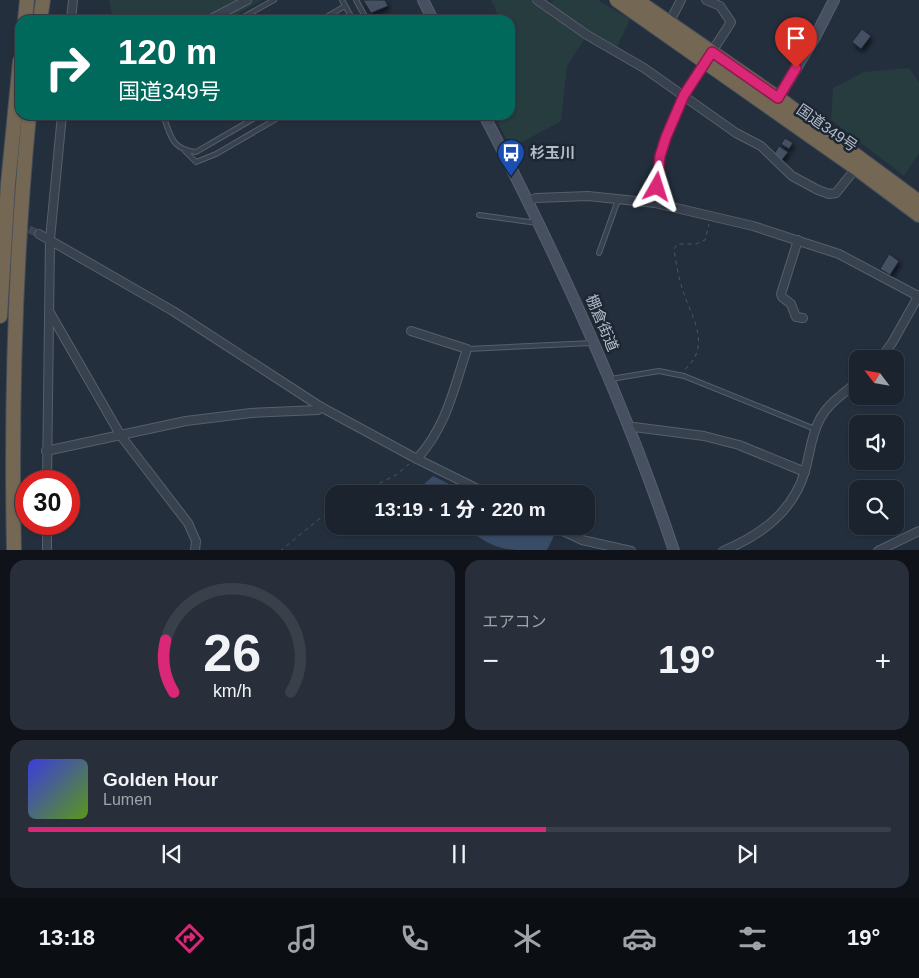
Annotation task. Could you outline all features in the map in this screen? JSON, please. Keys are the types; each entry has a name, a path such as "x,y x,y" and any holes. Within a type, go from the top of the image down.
{"highway":[{"path":"26,15 27,0"},
{"path":"41,15 43,0"},
{"name":"国道349号","path":"617,0 708,57 919,202"},
{"name":"国道349号","path":"636,0 669,23 708,57"},
{"name":"国道349号","path":"775,103 856,168 919,215"},
{"path":"0,316 8,184 15,112"},
{"path":"14,550 13,365 22,197 29,120"}],"street":[{"path":"72,15 73,0"},
{"path":"218,15 247,0"},
{"path":"423,0 430,15"},
{"path":"537,0 587,35 644,68 736,133 761,146 792,176 818,190 828,194 836,192 856,168"},
{"path":"669,23 682,0"},
{"path":"655,203 660,156 684,95 731,22 720,6 706,0"},
{"path":"775,103 815,37 834,0"},
{"path":"47,470 50,239 62,120"},
{"name":"棚倉街道","path":"487,120 529,201 594,343 658,502 674,550"},
{"path":"529,201 536,198 588,196 655,203 798,240 839,254 918,296 887,350"},
{"path":"39,234 173,311 321,406 417,459 470,485"},
{"path":"798,240 781,294 791,304 796,317 803,318"},
{"path":"48,310 121,436 188,523 196,541 195,550"},
{"path":"411,331 467,349 444,420 432,442 417,459"},
{"path":"723,550 749,540 775,520 790,503 805,472 820,419 830,405 849,389"},
{"path":"46,451 186,421 251,413 318,410 321,406"},
{"path":"629,430 634,427 704,436 740,445 805,472"},
{"path":"878,550 919,530"},
{"path":"47,535 47,550"},
{"path":"571,535 582,540 632,550"}],"lane":[{"path":"247,15 274,0"},
{"path":"342,0 350,15"},
{"path":"356,0 364,15"},
{"path":"330,15 345,6"},
{"path":"164,120 173,142 196,162 216,154 274,120"},
{"path":"185,151 196,152 251,120"},
{"path":"599,253 618,200"},
{"path":"479,215 539,223"},
{"path":"467,349 594,343"},
{"path":"609,379 658,372 676,374 758,404 816,429"}],"path":[{"path":"676,374 687,368 695,353 700,336 684,293 674,249 677,244 696,244 705,240 708,234 710,216"},
{"path":"376,485 396,475 417,459"},
{"path":"280,550 325,514"}],"green space":[{"path":"109,0 262,0 236,15 112,15"},
{"path":"491,0 530,0 544,9 554,0 598,0 630,19 617,47 589,32 567,66 561,121 511,148 497,120 515,120 515,15 498,15"},
{"path":"909,68 919,82 919,153 904,176 831,120 833,88 864,72"}],"water":[{"path":"433,476 451,485 423,485"},
{"path":"476,535 554,536 547,550 502,548"}],"building":[{"path":"363,0 385,0 388,6 371,13"},
{"path":"862,29 871,36 861,49 852,42"},
{"path":"785,138 793,143 789,149 781,144"},
{"path":"779,146 788,152 782,160 774,154"},
{"path":"889,254 899,261 890,275 880,269"}],"tunnel":[{"path":"18,224 39,234"}],"place":[{"name":"杉玉川","path":"511,177"}],"route":[{"path":"657,187 660,156 666,137 684,95 712,52 778,98 796,68"}]}
